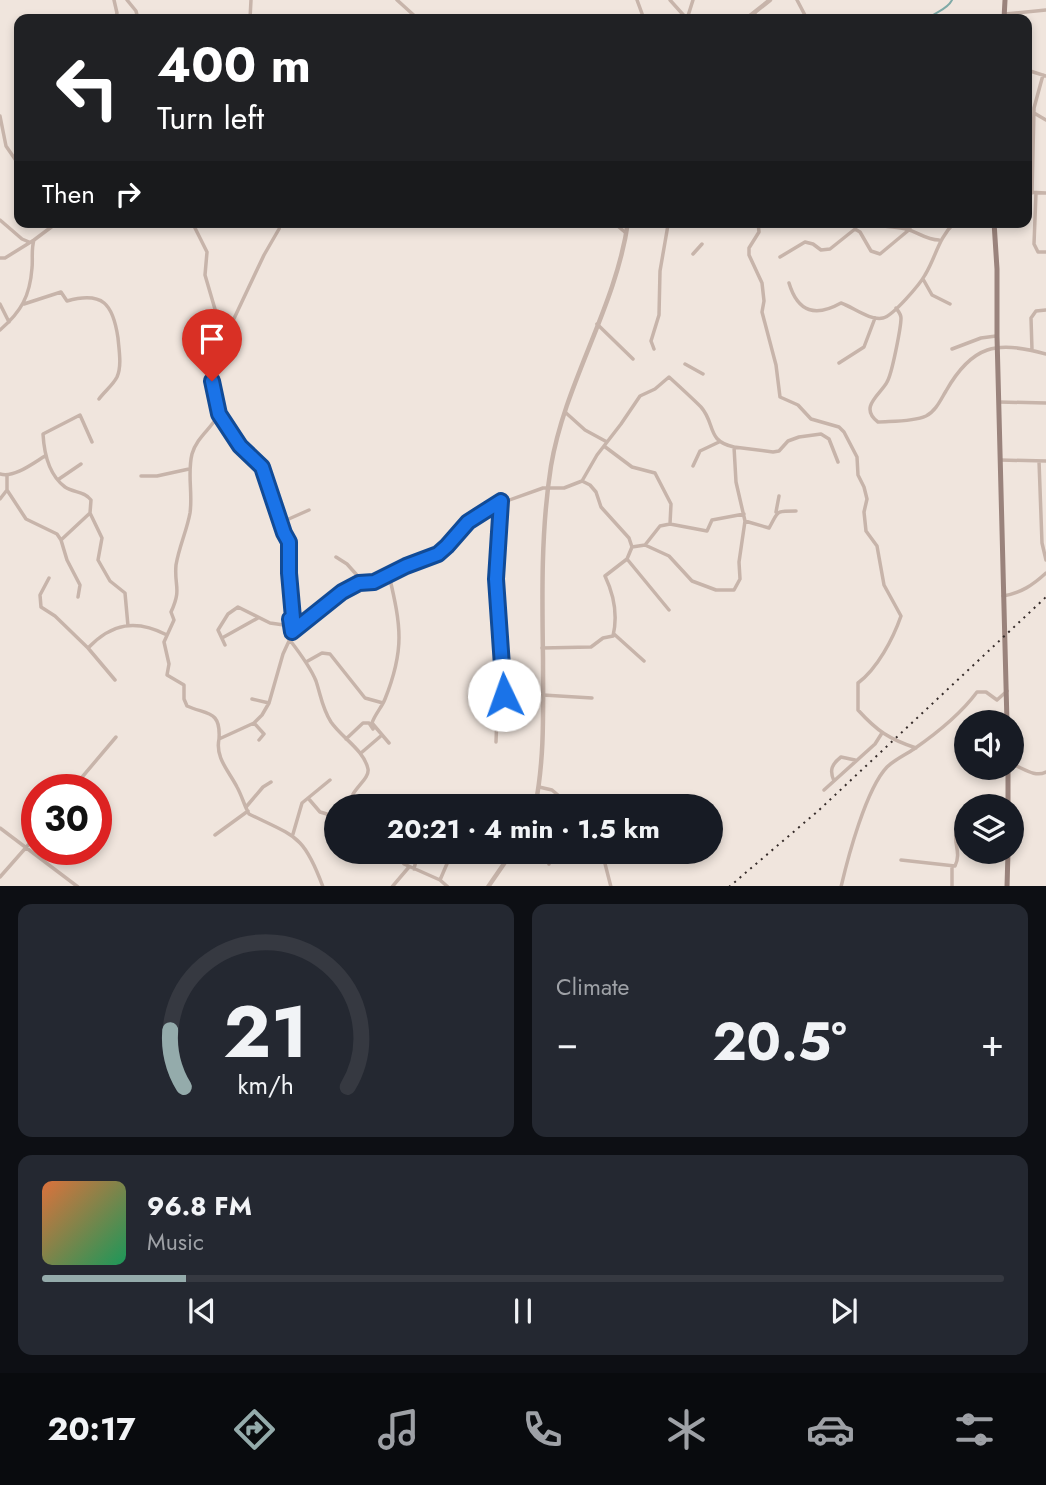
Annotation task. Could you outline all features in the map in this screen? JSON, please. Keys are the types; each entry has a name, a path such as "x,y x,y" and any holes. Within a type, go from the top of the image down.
{"main road":[{"path":"994,228 1007,710"},
{"path":"1007,886 1008,864"}],"street":[{"path":"397,0 412,14"},
{"path":"754,13 770,0"},
{"path":"1022,14 1046,10"},
{"path":"1044,76 1035,99 1032,193 1034,244 1038,252 1046,252"},
{"path":"1034,113 1046,120"},
{"path":"0,116 5,146 14,158"},
{"path":"1032,193 1046,193"},
{"path":"0,220 22,239 31,241"},
{"path":"0,258 5,258 49,228"},
{"path":"195,228 207,252 205,275 222,344"},
{"path":"219,739 254,723 269,702 292,629 289,542 262,467 240,446 219,414 212,381 222,344 264,254 279,228"},
{"path":"620,228 626,233"},
{"path":"538,794 542,771 542,648 548,488 565,412 607,302 627,228"},
{"path":"654,349 651,341 659,316 660,271 666,228"},
{"path":"759,228 749,248 749,255 762,283 762,312 776,365 780,397 798,405 811,419 839,427 844,432 857,457 858,475 867,499 864,512 866,531 877,546 884,585 901,616 889,642 866,677 858,683 858,710 882,733 916,748"},
{"path":"902,228 910,229 924,237 941,240"},
{"path":"789,283 797,303 804,308 827,311 841,303 875,318 887,316 922,279 941,240 951,228"},
{"path":"780,257 804,242 821,250 830,249 855,229 860,232 872,251 880,254 910,229"},
{"path":"0,330 24,304 30,285 31,241"},
{"path":"693,254 702,244"},
{"path":"922,279 932,295 950,304"},
{"path":"24,304 61,292 67,301 92,297 104,302 109,308 116,323 119,368 115,381 99,399"},
{"path":"0,304 9,322"},
{"path":"896,308 901,317 891,372 887,383 873,398 871,405 872,415 878,422 928,415 966,362 985,349 997,346 1046,354"},
{"path":"1032,350 1031,318 1036,311 1046,310"},
{"path":"839,363 864,347 875,318"},
{"path":"597,324 633,359"},
{"path":"952,349 997,335"},
{"path":"685,364 703,374"},
{"path":"292,629 335,596 363,583 374,582 442,551 468,522 501,501 535,490 564,488 582,481 640,396 655,389 669,377 703,410 708,417 710,430 719,442 734,447 773,452 782,449 793,439 821,434 829,439 838,462"},
{"path":"999,402 1046,403"},
{"path":"565,412 632,467 655,473 671,504 670,524"},
{"path":"219,414 197,441 189,469 189,516 177,564 178,597 171,612 174,620 164,645 169,664 166,675 184,685 187,706 208,712 217,720 219,753 247,809 293,834 310,852 323,886"},
{"path":"92,442 78,415 43,434 45,456 59,479 66,488 90,497 90,513 102,538 98,560 110,581 125,593 128,626"},
{"path":"693,466 700,452 719,442"},
{"path":"632,547 645,545 668,556 692,582 716,590 734,590 740,579 739,562 745,521 736,482 734,447"},
{"path":"0,474 7,476 45,456"},
{"path":"1000,460 1046,461"},
{"path":"1039,461 1044,500 1042,543 1046,560"},
{"path":"59,479 81,464"},
{"path":"141,476 157,476 189,469"},
{"path":"7,476 7,490 26,519 57,534 61,540 66,560 80,585 78,597"},
{"path":"582,481 596,492 601,507 629,538 632,547 627,559 605,576 612,588 614,634 644,661"},
{"path":"0,499 7,490"},
{"path":"745,521 769,528 779,496"},
{"path":"496,742 497,714 505,686 496,579 501,503"},
{"path":"282,522 309,510"},
{"path":"775,513 796,511"},
{"path":"61,540 90,513"},
{"path":"645,545 660,526 670,524 707,531 712,520 744,514"},
{"path":"336,558 347,564 363,583"},
{"path":"627,559 669,610"},
{"path":"1003,596 1027,588 1046,573"},
{"path":"389,575 399,618 400,646 383,704 372,723 389,743"},
{"path":"49,578 40,595 41,607 55,616 88,648 115,680"},
{"path":"225,645 218,630 232,610 240,607 258,618 292,629"},
{"path":"222,638 258,618"},
{"path":"88,648 104,633 128,626 146,626 167,635"},
{"path":"542,648 592,647 600,639 612,637 614,634"},
{"path":"289,639 316,680 323,708 346,739 361,753 368,768 367,775 353,794"},
{"path":"306,662 322,653 330,654 365,698 383,704"},
{"path":"841,886 874,787 888,766 916,748 959,713 978,692 986,692 995,700 1007,691"},
{"path":"543,695 592,698"},
{"path":"252,699 269,702"},
{"path":"254,723 264,734 259,740"},
{"path":"346,739 363,723 369,723 373,729"},
{"path":"824,790 875,744 882,733"},
{"path":"361,753 382,735"},
{"path":"85,774 116,737"},
{"path":"834,780 831,773 834,762 841,757 857,760"},
{"path":"1024,768 1033,774 1046,772"},
{"path":"293,834 299,809 330,780"},
{"path":"215,835 247,809 263,787 271,782"},
{"path":"539,787 557,794"},
{"path":"308,798 324,813"},
{"path":"0,828 21,844"},
{"path":"0,877 21,854"},
{"path":"901,860 952,867"},
{"path":"408,864 440,880 446,886"},
{"path":"393,886 414,864"},
{"path":"440,880 447,864"},
{"path":"489,886 504,864"},
{"path":"605,864 611,886"},
{"path":"952,886 952,867 955,864"},
{"path":"49,865 77,886"}],"waterway":[{"path":"935,14 952,0"}],"railway":[{"path":"730,886 818,811 1046,597"}],"route":[{"path":"212,381 219,414 227,428 240,446 262,467 289,542 292,632 342,592 359,583 374,582 438,554 462,527 501,501 496,592 504,695"}]}
